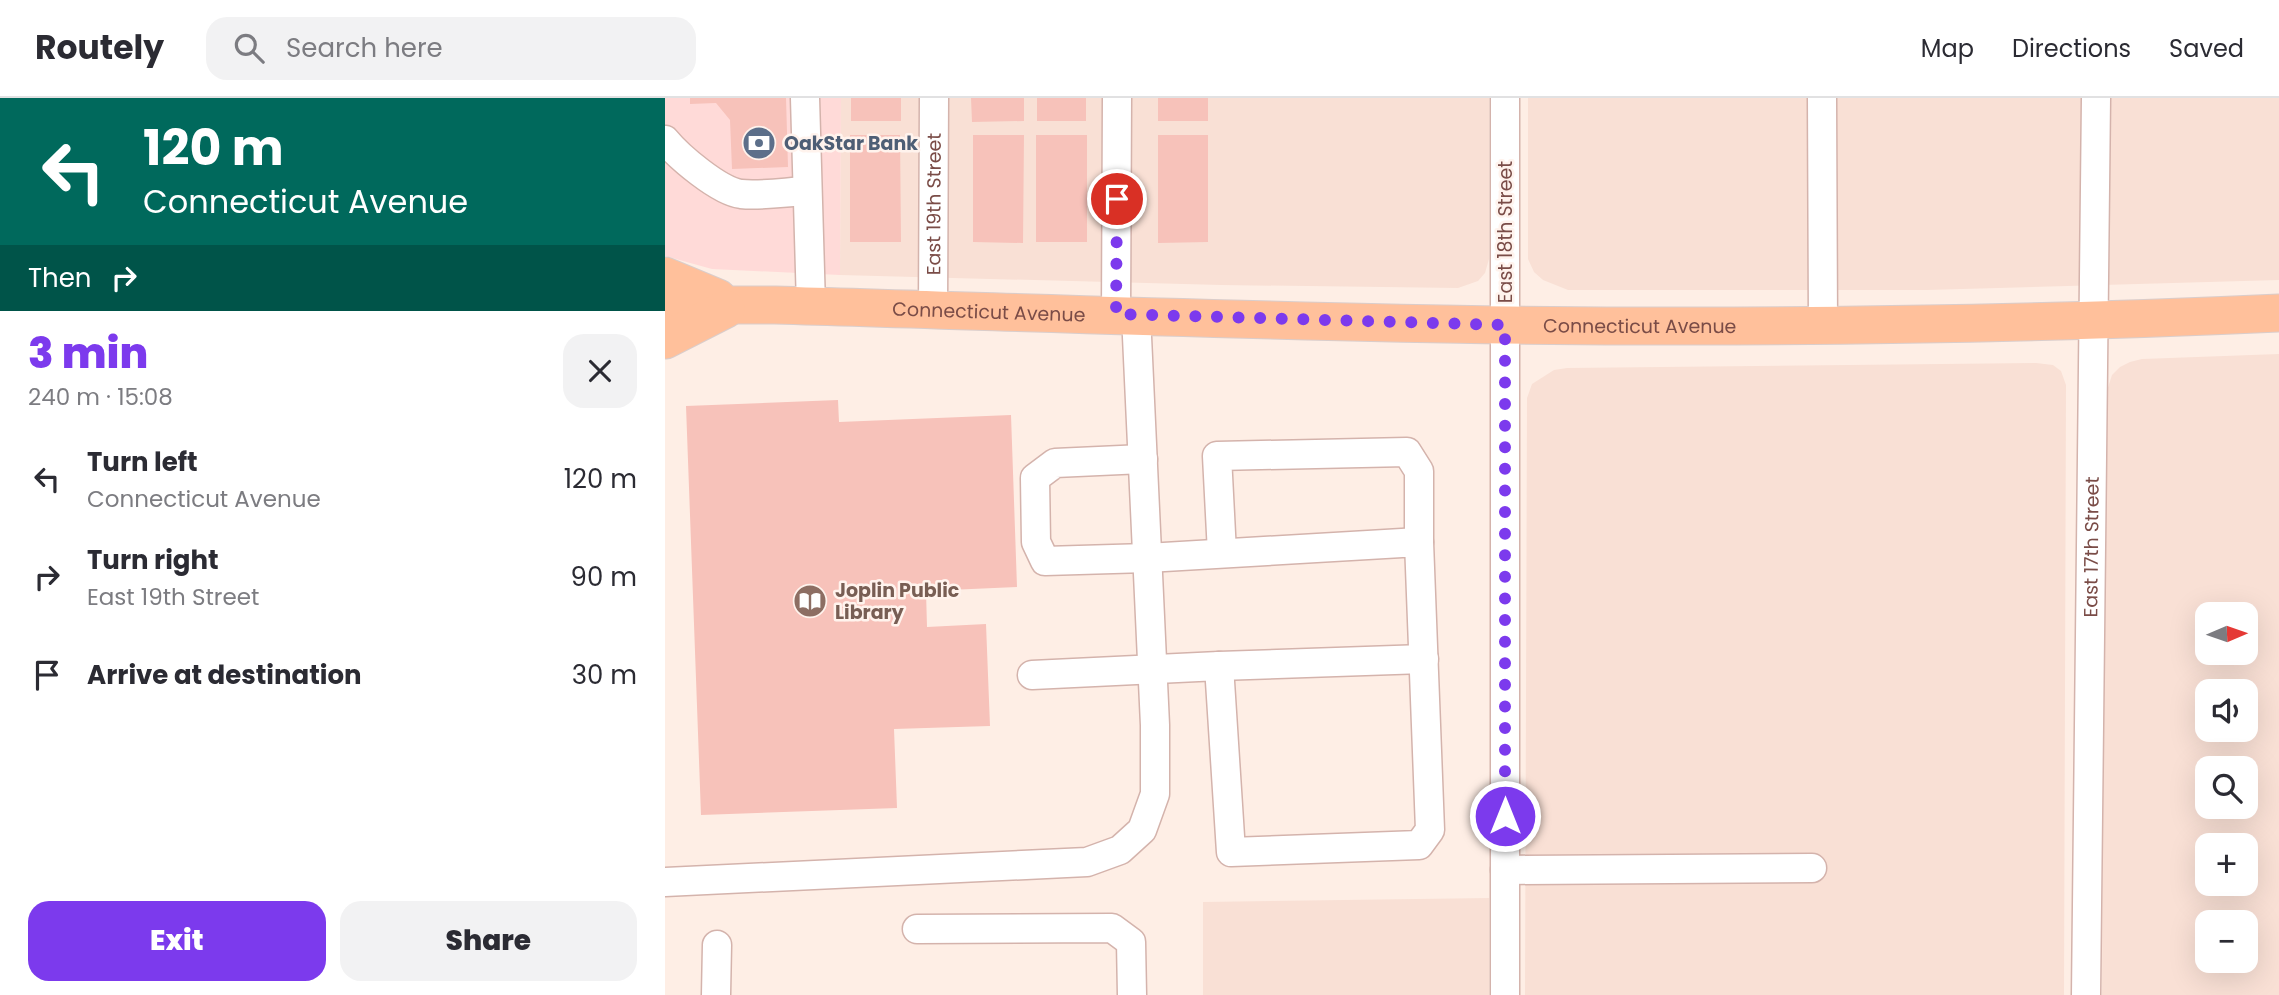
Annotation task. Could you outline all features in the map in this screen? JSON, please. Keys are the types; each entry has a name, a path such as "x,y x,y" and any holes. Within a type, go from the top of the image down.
{"main road":[{"path":"665,276 735,305"},
{"name":"Connecticut Avenue","path":"665,305 811,306 1505,325 1823,325 2094,321 2279,313"},
{"path":"665,340 735,305"}],"street":[{"path":"805,98 811,306"},
{"name":"East 19th Street","path":"933,309 934,98"},
{"path":"665,882 1087,862 1119,850 1142,830 1155,794 1152,670 1143,459 1126,315 1117,98"},
{"name":"East 18th Street","path":"1505,98 1505,995"},
{"path":"1822,98 1823,325"},
{"name":"East 17th Street","path":"2086,995 2096,98"},
{"path":"665,140 680,157 711,179 739,194 807,191"},
{"path":"1219,666 1231,852 1419,845 1430,830 1419,542 1419,471 1407,452 1217,456 1222,553"},
{"path":"1143,459 1055,463 1035,478 1036,542 1045,561 1147,558 1419,542"},
{"path":"1032,675 1424,659"},
{"path":"1505,870 1812,868"},
{"path":"917,929 1112,928 1131,942 1132,995"},
{"path":"716,995 717,945"}],"shaded area":[{"path":"665,98 841,98 840,275 712,269 665,256"},
{"path":"841,98 1489,98 1489,259 1485,273 1478,281 1458,288 840,275"},
{"path":"1528,98 2279,98 2279,280 1927,290 1568,290 1543,280 1534,272 1528,259"},
{"path":"2279,354 2279,995 2102,995 2104,400 2112,375 2130,362 2142,359"},
{"path":"2036,363 2053,365 2061,371 2066,385 2064,995 1525,995 1527,398 1532,384 1554,370 1567,368"},
{"path":"1489,898 1489,995 1203,995 1203,902"}],"building":[{"name":"OakStar Bank","path":"690,98 786,98 788,167 732,169 730,120 716,103 690,104"},
{"path":"851,98 901,98 901,121 851,121"},
{"path":"971,98 1024,98 1024,121 972,122"},
{"path":"1037,98 1086,98 1086,121 1037,121"},
{"path":"1158,98 1208,98 1208,121 1158,121"},
{"path":"850,135 900,135 901,242 850,242"},
{"path":"973,135 1024,135 1023,243 973,242"},
{"path":"1036,135 1087,135 1087,242 1036,242"},
{"path":"1158,135 1208,135 1208,242 1158,243"},
{"name":"Joplin Public Library","path":"838,400 839,422 1011,415 1017,587 926,591 927,627 986,624 990,726 894,729 897,808 701,815 686,406"}],"place":[{"name":"OakStar Bank","path":"759,143"},
{"name":"Joplin Public Library","path":"810,601"}],"route":[{"path":"1117,199 1116,314 1505,325 1505,816"}]}
